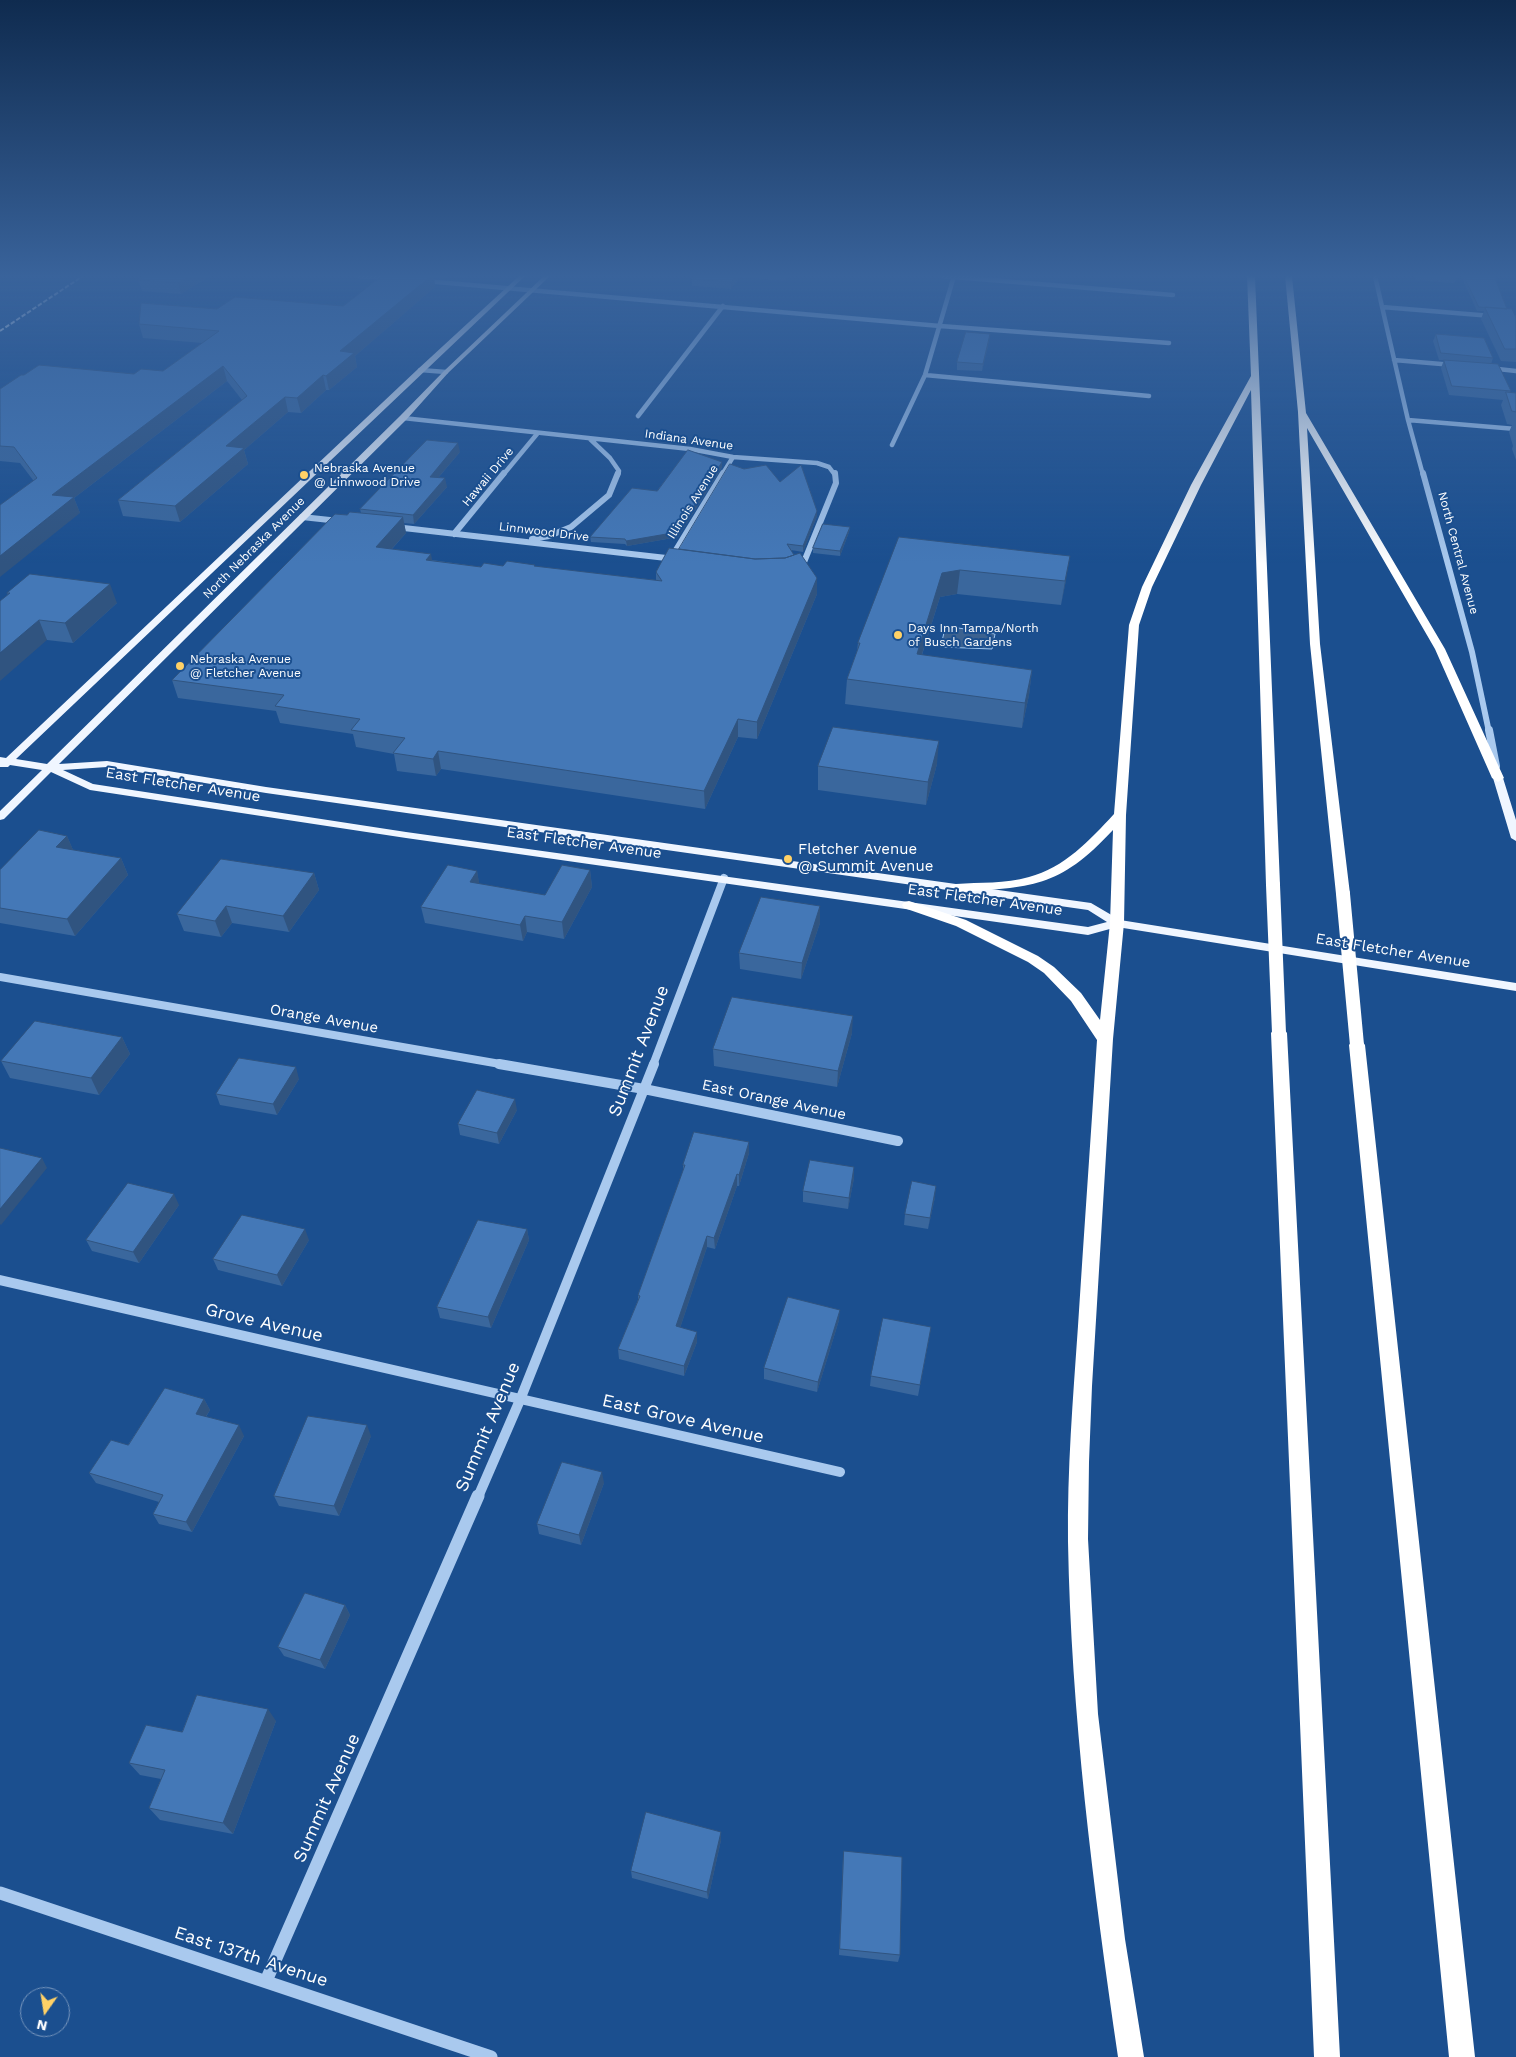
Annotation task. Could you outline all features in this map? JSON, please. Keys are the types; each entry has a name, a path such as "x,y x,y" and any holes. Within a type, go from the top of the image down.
{"highway":[{"path":"1255,372 1279,1033 1327,2057"},
{"path":"1298,372 1302,412 1314,644 1343,894 1462,2057"},
{"path":"1131,2057 1113,1939 1088,1714 1081,1626 1078,1539 1082,1386 1105,1039 1117,923 1120,815 1134,625 1140,604 1196,485 1255,375"},
{"path":"1302,412 1440,649 1498,778"},
{"path":"956,888 1032,881 1054,873 1097,841 1120,815"},
{"path":"909,905 961,923 1033,958 1049,970 1076,997 1105,1039"}],"main road":[{"name":"North Nebraska Avenue","path":"3,763 318,469 418,372"},
{"name":"North Nebraska Avenue","path":"0,817 403,418 446,372"},
{"name":"East Fletcher Avenue","path":"3,763 50,768 106,764 266,790 1091,907 1117,923 1516,987"},
{"name":"East Fletcher Avenue","path":"50,768 90,787 406,835 724,878 1088,931 1117,923"},
{"name":"North Central Avenue","path":"1498,778 1516,838"}],"street":[{"path":"638,416 672,372"},
{"path":"892,445 926,372"},
{"name":"North Central Avenue","path":"1397,372 1476,671 1498,778"},
{"path":"925,375 1149,396"},
{"name":"Indiana Avenue","path":"403,418 537,434 690,449 733,457 817,463 829,467 835,472 836,483 804,562 790,568"},
{"path":"1408,420 1516,429"},
{"name":"Hawaii Drive","path":"454,534 537,434"},
{"path":"524,541 549,536 571,527 609,495 619,471 610,458 590,439"},
{"name":"Illinois Avenue","path":"671,558 733,457"},
{"path":"318,469 348,472"},
{"path":"302,517 347,522"},
{"name":"Linnwood Drive","path":"386,526 680,560"},
{"name":"Summit Avenue","path":"266,1981 520,1400 644,1089 724,878"},
{"name":"Orange Avenue","path":"0,977 644,1089"},
{"name":"East Orange Avenue","path":"644,1089 898,1141"},
{"name":"Grove Avenue","path":"0,1280 520,1400"},
{"name":"East Grove Avenue","path":"520,1400 840,1472"},
{"name":"East 137th Avenue","path":"0,1893 491,2057"}],"water":[{"path":"946,626 995,634 992,649 941,647"}],"building":[{"path":"29,372 113,372 134,374 137,372 215,372 52,495 74,497 0,556 0,505 37,478 14,447 0,446 0,389"},
{"path":"228,372 331,372 326,376 323,375 297,398 285,397 226,446 244,448 175,506 118,500 247,396"},
{"path":"1448,372 1502,372 1511,391 1452,386"},
{"path":"1506,392 1516,393 1516,412 1512,411"},
{"path":"427,440 458,443 430,477 445,478 413,515 360,509"},
{"path":"688,450 722,462 678,532 626,541 625,539 590,537 632,488 657,491"},
{"path":"730,464 744,469 766,465 780,482 801,465 817,511 803,546 787,544 794,555 785,558 755,559 679,549"},
{"path":"350,512 403,517 376,547 431,554 426,560 481,567 484,563 503,566 507,561 534,566 662,581 656,572 669,548 755,559 785,558 800,553 817,578 757,722 738,719 704,791 438,751 433,759 393,753 405,738 351,730 360,719 275,706 284,695 172,680 335,514 347,515"},
{"path":"823,524 850,527 840,551 813,548"},
{"path":"899,537 1070,556 1065,581 960,570 942,573 917,654 1032,670 1025,703 847,679 860,643 858,643"},
{"path":"30,574 110,584 65,623 39,620 0,653 0,601"},
{"path":"833,727 939,741 928,782 818,766"},
{"path":"39,830 67,836 56,847 121,858 67,919 0,908 0,870"},
{"path":"221,859 314,873 283,916 226,906 215,921 177,914"},
{"path":"448,865 477,871 470,882 545,895 562,865 590,870 562,922 525,916 520,925 421,907"},
{"path":"761,897 820,906 802,963 739,953"},
{"path":"732,997 853,1016 838,1071 713,1049"},
{"path":"35,1021 122,1037 91,1078 1,1061"},
{"path":"239,1058 296,1067 273,1104 216,1094"},
{"path":"477,1090 515,1099 497,1133 458,1124"},
{"path":"694,1132 749,1142 739,1175 737,1174 714,1238 707,1236 676,1326 697,1332 684,1366 618,1349 640,1296 638,1295 685,1165 683,1165"},
{"path":"0,1148 42,1158 0,1209"},
{"path":"810,1160 854,1167 849,1198 803,1191"},
{"path":"912,1181 936,1186 930,1218 905,1214"},
{"path":"128,1183 174,1194 133,1252 86,1240"},
{"path":"242,1215 305,1229 277,1275 213,1259"},
{"path":"478,1220 527,1229 488,1317 437,1307"},
{"path":"788,1297 840,1310 818,1382 764,1368"},
{"path":"883,1318 931,1327 920,1385 871,1376"},
{"path":"165,1388 204,1399 196,1414 239,1425 186,1522 153,1514 163,1495 89,1473 111,1440 128,1445"},
{"path":"308,1416 367,1425 334,1506 274,1496"},
{"path":"562,1462 602,1472 579,1535 537,1524"},
{"path":"305,1593 345,1605 320,1660 278,1647"},
{"path":"197,1695 268,1709 223,1823 149,1808 165,1770 129,1763 146,1725 182,1732"},
{"path":"646,1812 721,1832 707,1892 631,1871"},
{"path":"844,1851 902,1857 900,1955 840,1949"}],"place":[{"name":"Nebraska Avenue @ Linnwood Drive","path":"304,475"},
{"name":"Days Inn Tampa/North of Busch Gardens","path":"898,635"},
{"name":"Nebraska Avenue @ Fletcher Avenue","path":"180,666"},
{"name":"Fletcher Avenue @ Summit Avenue","path":"788,859"}]}
